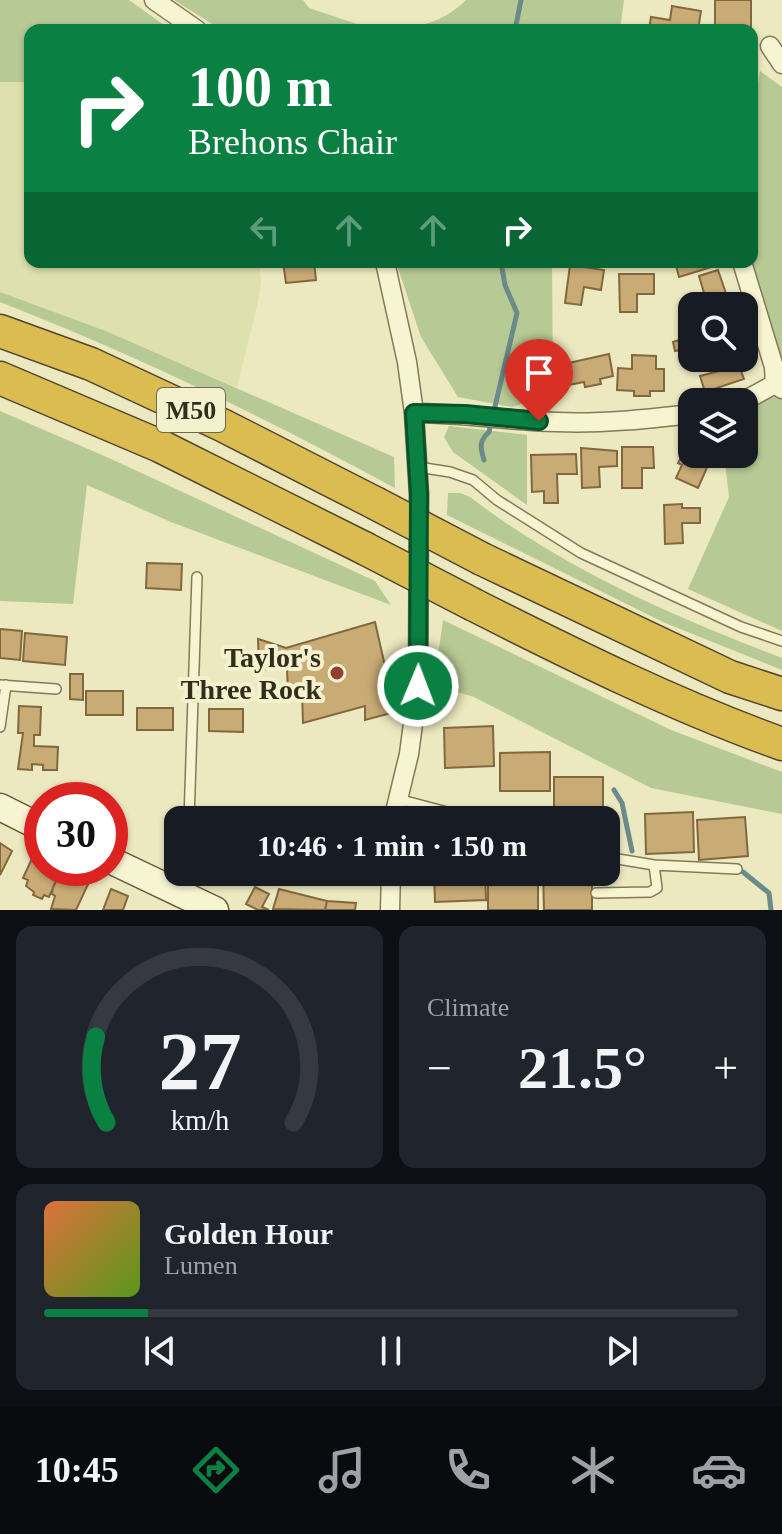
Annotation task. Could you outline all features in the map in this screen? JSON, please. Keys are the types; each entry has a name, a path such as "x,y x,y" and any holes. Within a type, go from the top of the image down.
{"highway":[{"name":"M50","path":"0,331 91,364 222,425 482,559 730,677 782,694"},
{"name":"M50","path":"0,378 160,446 652,691 782,744"}],"street":[{"path":"154,0 188,24"},
{"path":"770,46 782,64"},
{"path":"386,268 407,362 418,467 418,686 409,754 396,806"},
{"path":"744,268 778,387 758,395"},
{"path":"414,413 558,422 601,422 678,415"},
{"path":"0,807 24,819"},
{"path":"128,866 164,877"},
{"path":"187,886 215,910"},
{"path":"390,910 391,886"}],"lane":[{"path":"418,467 450,472 473,480 497,500 581,553 741,627 782,641"},
{"path":"189,806 197,577"},
{"path":"0,727 3,685 56,689"},
{"path":"398,799 424,806"},
{"path":"620,859 654,865 737,869"},
{"path":"596,893 650,892 657,888 654,865"}],"green space":[{"path":"0,0 129,0 163,24 24,24 24,82 0,82"},
{"path":"174,0 303,0 309,8 357,24 212,24"},
{"path":"466,0 624,0 621,24 423,24 458,8"},
{"path":"760,71 782,87 782,367 754,268 758,268"},
{"path":"0,82 24,82 24,268 260,268 261,282 237,388 106,331 0,292"},
{"path":"398,268 552,268 553,389 548,396 512,407 458,397 421,337"},
{"path":"0,292 106,331 394,457 395,488 200,389 0,302"},
{"path":"773,397 782,398 782,631 688,589 729,497 726,468 758,468 758,403"},
{"path":"0,411 375,581 391,605 171,522 87,485 73,604 0,601"},
{"path":"449,426 527,435 527,505 453,452 444,437"},
{"path":"448,493 470,497 543,547 620,589 782,658 782,670 663,622 447,515"},
{"path":"443,620 671,730 782,772 782,814 651,788 474,697 434,685"}],"building":[{"path":"715,0 751,0 751,24 715,24"},
{"path":"672,6 701,11 699,24 650,24 651,17 670,20"},
{"path":"284,268 315,268 316,280 286,283"},
{"path":"570,268 604,270 601,290 584,287 581,305 565,303"},
{"path":"677,268 708,268 679,277"},
{"path":"718,270 726,292 704,292 699,276"},
{"path":"619,274 654,274 654,294 637,294 637,312 620,312"},
{"path":"609,354 613,376 600,379 601,384 585,387 584,382 568,385 564,364"},
{"path":"632,355 656,356 656,369 664,369 664,391 650,391 650,396 634,396 634,391 617,390 618,368 632,369"},
{"path":"715,372 741,372 744,379 717,388 704,388 700,376"},
{"path":"622,447 653,447 654,468 642,468 642,488 622,488"},
{"path":"581,448 617,451 617,466 599,467 600,487 582,488"},
{"path":"576,454 577,474 557,474 558,503 544,503 544,491 532,492 531,455"},
{"path":"681,468 707,468 698,488 676,478"},
{"path":"682,504 682,508 700,508 700,523 682,523 683,543 665,544 664,505"},
{"path":"147,563 182,564 181,590 146,588"},
{"name":"Taylor's Three Rock","path":"375,622 387,675 404,672 410,708 365,720 365,706 303,723 302,693 288,694 287,668 259,670 258,639 286,648"},
{"path":"0,629 22,631 20,660 0,658"},
{"path":"25,633 67,637 65,665 23,661"},
{"path":"70,674 83,674 83,700 70,699"},
{"path":"86,691 123,691 123,715 86,715"},
{"path":"19,706 41,707 40,735 34,735 34,746 58,747 57,770 43,770 43,765 32,764 32,770 18,769 23,733 18,733"},
{"path":"137,708 173,708 173,730 137,730"},
{"path":"209,709 243,709 243,732 209,731"},
{"path":"493,726 494,766 445,768 444,728"},
{"path":"550,752 550,791 500,791 500,753"},
{"path":"554,777 603,777 603,806 554,806"},
{"path":"693,812 694,852 646,854 645,814"},
{"path":"745,817 748,856 699,860 697,820"},
{"path":"0,843 12,851 0,875"},
{"path":"26,886 54,886 49,897 44,895 42,899 33,895 34,892"},
{"path":"87,886 76,910 51,909 55,896 52,894 53,887"},
{"path":"434,886 486,886 486,900 435,902"},
{"path":"488,886 538,886 538,910 488,910"},
{"path":"543,886 592,886 592,910 544,910"},
{"path":"255,887 269,894 262,907 269,910 258,910 246,904"},
{"path":"111,889 128,896 123,910 103,910"},
{"path":"279,889 327,901 325,910 273,909"},
{"path":"327,901 356,903 355,910 325,910"}],"waterway":[{"path":"516,24 521,0"},
{"path":"484,460 481,444 489,432 517,313 505,285 502,268"},
{"path":"614,790 622,803 632,851"},
{"path":"743,872 769,893 771,910"}],"place":[{"name":"Taylor's Three Rock","path":"337,673"}],"route":[{"path":"418,686 419,494 414,413 539,421"}]}
